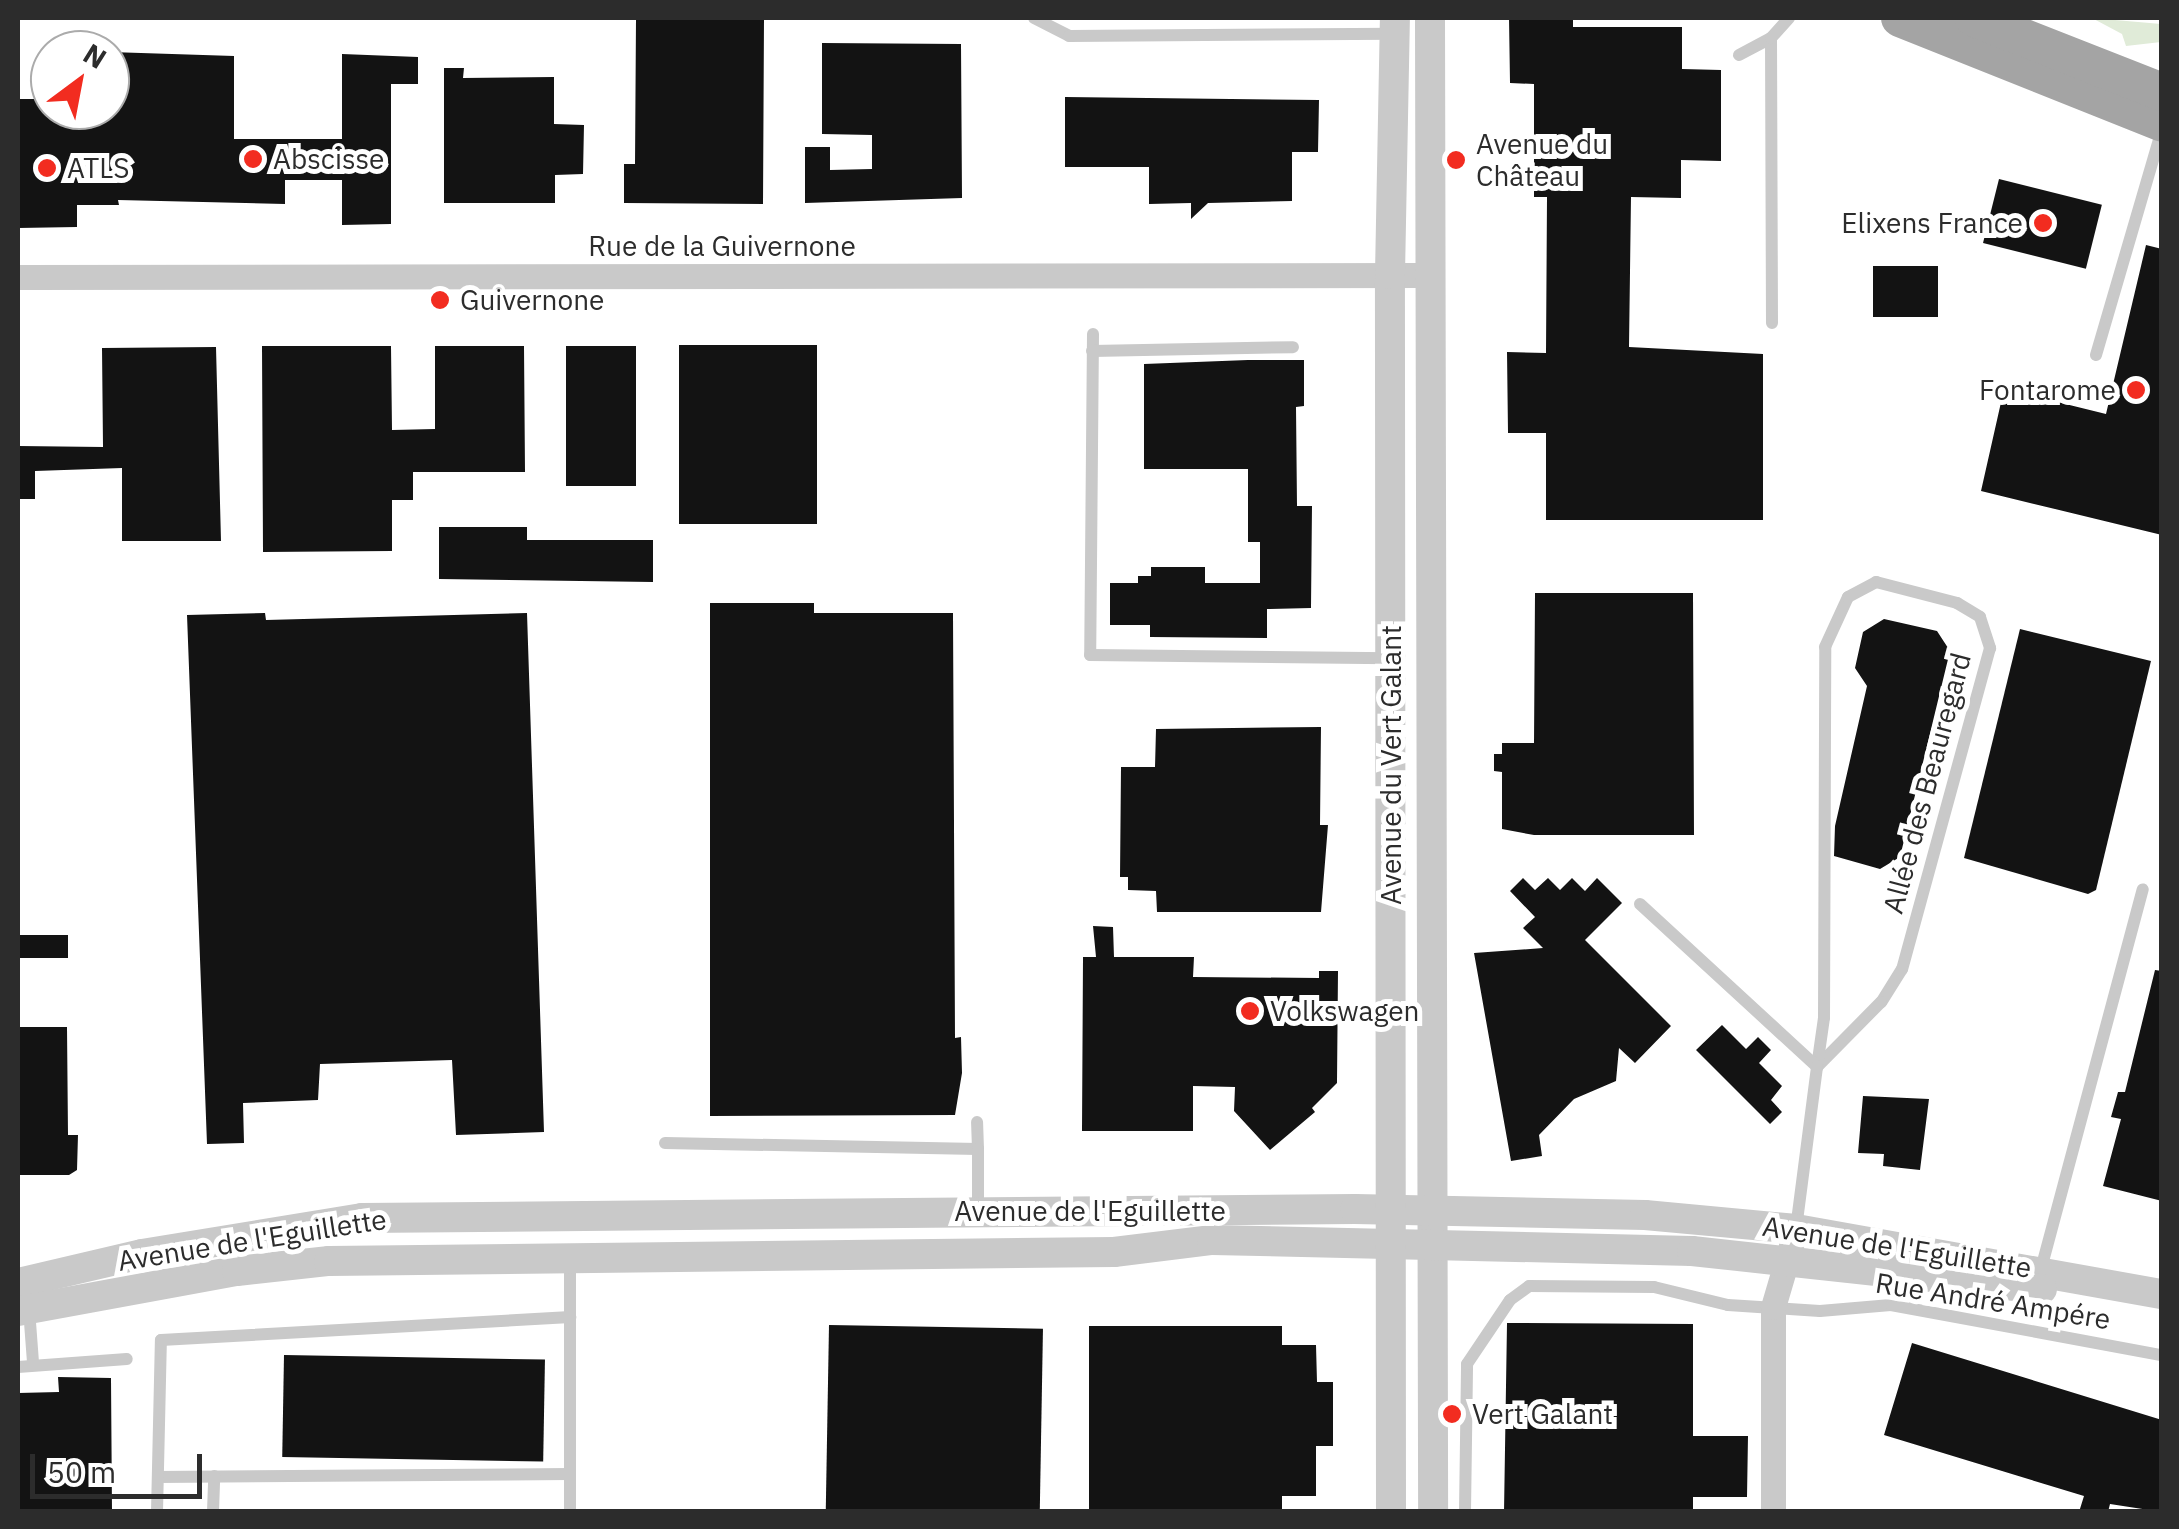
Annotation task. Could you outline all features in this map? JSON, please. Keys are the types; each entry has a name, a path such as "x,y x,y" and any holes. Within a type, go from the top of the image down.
{"main road":[{"path":"1900,18 2162,126"},
{"path":"1974,18 2162,92"}],"street":[{"name":"Avenue du Vert Galant","path":"1430,18 1427,275 1432,1512"},
{"name":"Avenue du Vert Galant","path":"1391,1512 1390,274 1395,26"},
{"name":"Rue de la Guivernone","path":"18,277 1427,275"},
{"name":"Avenue de l'Eguillette","path":"21,1301 142,1254 362,1218 978,1212 1645,1215 1796,1229 2162,1294"},
{"path":"1773,1512 1773,1307 1782,1260 1796,1229"},
{"name":"Avenue de l'Eguillette","path":"21,1301 329,1261 1390,1242 1429,1247 1692,1251 1932,1273 2162,1315"}],"lane":[{"path":"1034,18 1069,36 1395,26"},
{"path":"1740,55 1772,38 1789,18"},
{"path":"1772,38 1772,323"},
{"path":"2096,355 2162,126"},
{"path":"1092,334 1090,655 1391,658"},
{"path":"1092,351 1292,347"},
{"name":"Allée des Beauregard","path":"1796,1229 1816,1067 1824,1018 1824,647 1848,597 1876,582 1957,603 1980,617 1990,648 1902,969 1881,1002 1816,1067"},
{"path":"2041,1270 2143,890"},
{"path":"1640,904 1816,1067"},
{"path":"977,1122 978,1212"},
{"path":"664,1143 978,1149"},
{"path":"570,1258 570,1512"},
{"name":"Rue André Ampére","path":"1465,1512 1467,1364 1516,1292 1529,1286 1654,1287 1728,1305 1890,1306 2162,1355"},
{"path":"21,1301 34,1362"},
{"path":"158,1512 161,1340 570,1317"},
{"path":"18,1367 34,1362 127,1360"},
{"path":"158,1476 570,1474"},
{"path":"213,1512 214,1476"}],"green space":[{"path":"2092,18 2161,24 2161,42 2126,46 2122,34"}],"building":[{"path":"636,18 764,18 763,204 624,203 624,164 635,164"},
{"path":"1509,18 1573,18 1573,27 1682,27 1682,69 1721,70 1721,161 1681,160 1681,198 1631,197 1629,347 1763,354 1763,520 1546,520 1546,433 1508,433 1507,352 1546,353 1547,197 1534,197 1534,84 1510,83"},
{"path":"822,43 961,44 962,198 805,203 805,147 830,147 830,170 872,169 872,135 822,134"},
{"path":"130,53 234,56 234,139 342,139 342,54 418,57 418,84 391,84 391,224 342,225 342,180 285,180 285,204 118,200 119,205 77,205 77,227 18,228 18,99 30,99 30,130 130,130"},
{"path":"444,68 464,68 463,78 554,77 554,124 584,125 583,174 555,175 555,203 444,203"},
{"path":"1065,97 1319,100 1318,152 1292,152 1292,201 1208,203 1191,219 1191,203 1149,204 1149,167 1065,167"},
{"name":"Elixens France","path":"1999,179 2102,205 2086,269 1983,243"},
{"name":"Fontarome","path":"2146,245 2162,249 2162,535 1981,491 2004,389 2106,414"},
{"path":"1873,266 1938,266 1938,317 1873,317"},
{"path":"679,345 817,345 817,524 679,524"},
{"path":"262,346 391,346 392,430 435,429 435,346 524,346 525,472 413,472 413,500 392,500 392,551 263,552"},
{"path":"566,346 636,346 636,486 566,486"},
{"path":"216,347 221,541 122,541 122,468 35,471 35,499 18,499 18,446 103,447 102,348"},
{"path":"1304,360 1304,406 1296,407 1297,506 1312,506 1311,608 1267,609 1267,638 1150,637 1150,625 1110,625 1110,583 1138,583 1138,576 1151,576 1151,567 1205,567 1205,583 1260,583 1260,542 1248,542 1248,469 1144,469 1144,364"},
{"path":"439,527 527,527 527,540 653,540 653,582 439,579"},
{"path":"1535,593 1693,593 1694,835 1534,835 1502,829 1502,772 1494,771 1494,754 1502,754 1502,743 1534,743"},
{"path":"710,603 814,603 814,613 953,613 955,1038 961,1037 962,1073 955,1115 710,1116"},
{"path":"265,613 266,620 527,613 544,1132 456,1135 452,1060 320,1064 318,1100 243,1103 244,1143 207,1144 187,615"},
{"path":"1884,619 1937,631 1950,651 1900,857 1880,869 1834,856 1835,826 1867,686 1855,668 1863,632"},
{"path":"2020,629 2151,661 2096,890 2088,894 1964,858"},
{"path":"1321,727 1320,825 1328,825 1321,912 1157,912 1156,891 1128,890 1128,877 1120,877 1121,767 1155,767 1156,729"},
{"path":"1523,878 1535,890 1548,878 1560,890 1572,878 1585,891 1597,878 1622,903 1585,940 1671,1026 1635,1063 1619,1048 1616,1081 1574,1099 1539,1135 1542,1156 1511,1161 1474,953 1543,948 1523,928 1535,917 1510,891"},
{"path":"1093,926 1113,927 1114,957 1194,957 1193,977 1319,978 1319,971 1338,971 1337,1083 1312,1108 1315,1112 1270,1150 1234,1111 1235,1087 1193,1086 1193,1131 1082,1131 1083,957 1096,957"},
{"path":"18,935 68,935 68,958 18,958"},
{"path":"2155,970 2162,971 2162,1201 2103,1186 2121,1119 2111,1117 2118,1092 2125,1092"},
{"path":"1722,1025 1746,1049 1758,1037 1771,1050 1759,1063 1782,1086 1771,1100 1782,1112 1770,1124 1696,1050"},
{"path":"18,1027 67,1027 68,1135 78,1135 77,1170 69,1175 18,1175"},
{"path":"1863,1096 1929,1099 1920,1170 1883,1166 1884,1154 1858,1153"},
{"path":"1507,1323 1693,1324 1693,1436 1748,1436 1747,1497 1693,1497 1693,1512 1504,1512"},
{"path":"829,1325 1043,1329 1040,1512 826,1512"},
{"path":"1089,1326 1282,1326 1282,1345 1316,1345 1317,1382 1333,1382 1333,1446 1316,1446 1316,1496 1282,1496 1282,1512 1089,1512"},
{"path":"1912,1343 2162,1420 2162,1512 2110,1504 2108,1512 2079,1512 2084,1496 1884,1435"},
{"path":"284,1355 545,1360 543,1462 282,1457"},
{"path":"58,1377 111,1378 112,1512 18,1512 18,1393 59,1392"}],"place":[{"name":"Abscisse","path":"253,159"},
{"name":"Avenue du Château","path":"1456,160"},
{"name":"ATLS","path":"47,168"},
{"name":"Elixens France","path":"2043,223"},
{"name":"Guivernone","path":"440,300"},
{"name":"Fontarome","path":"2136,390"},
{"name":"Volkswagen","path":"1250,1011"},
{"name":"Vert Galant","path":"1452,1414"}]}
